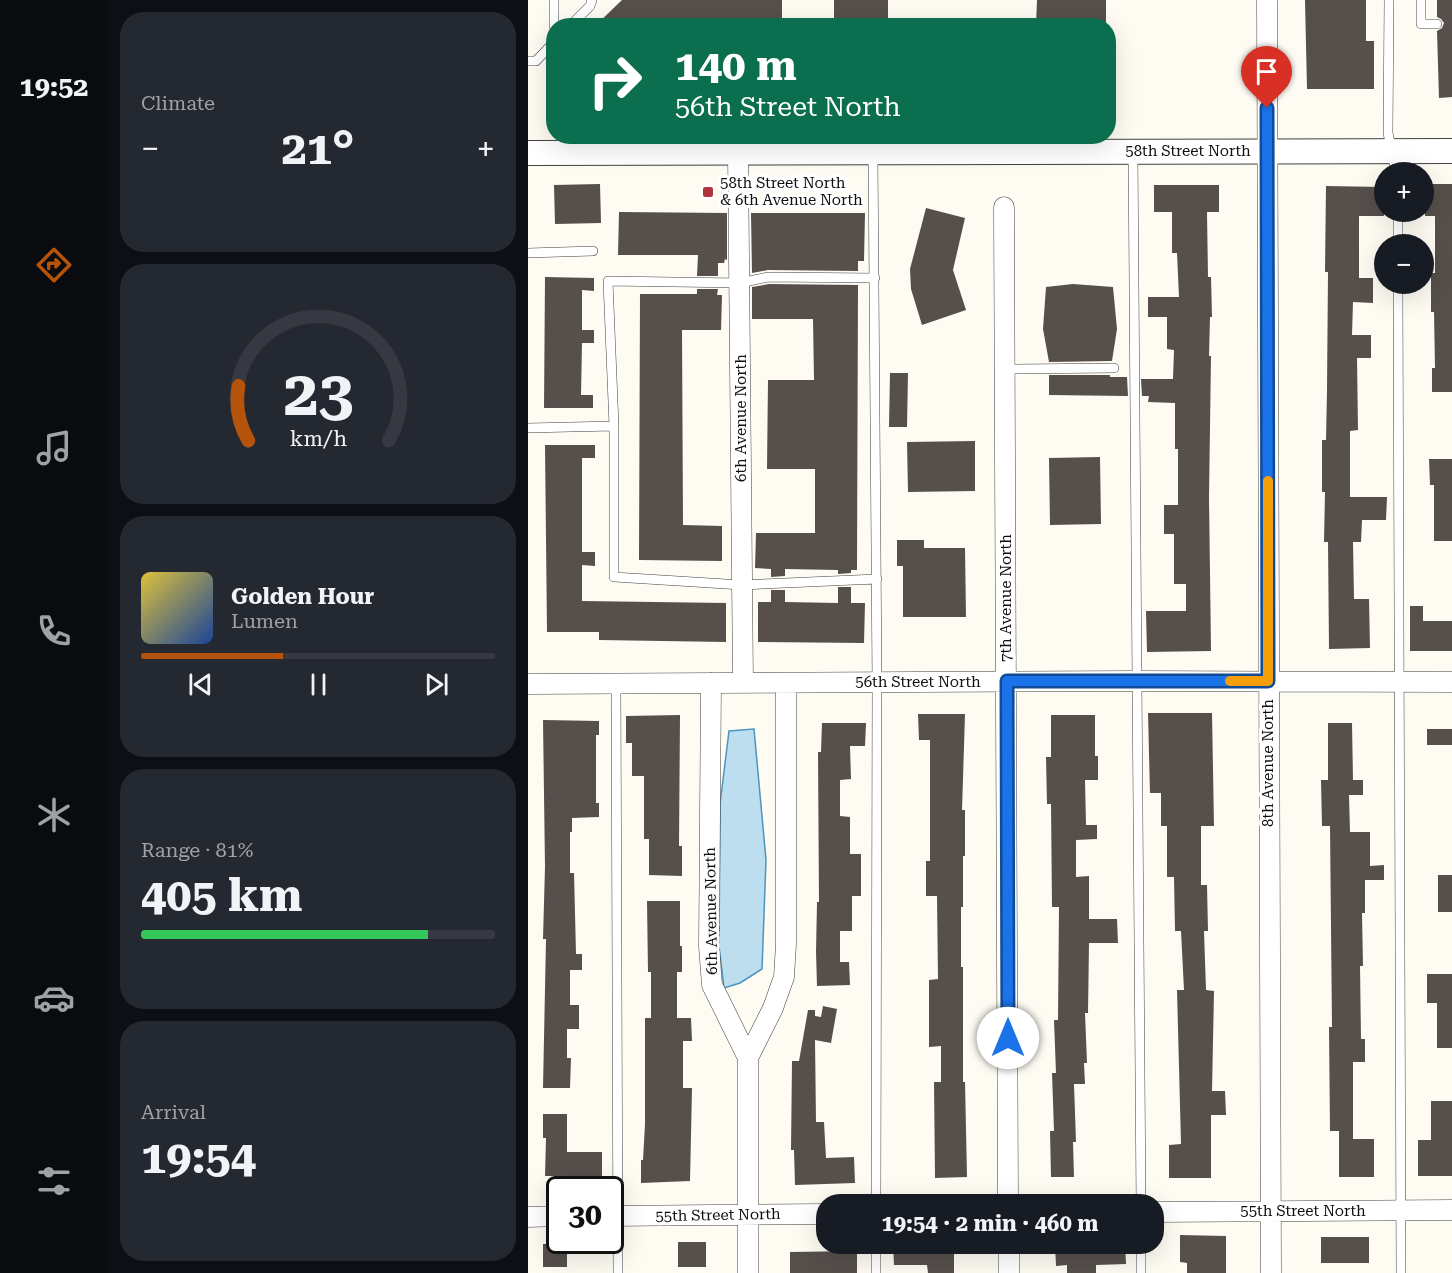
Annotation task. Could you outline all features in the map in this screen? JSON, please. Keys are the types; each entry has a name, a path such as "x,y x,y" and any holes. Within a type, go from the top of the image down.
{"street":[{"name":"8th Avenue North","path":"1267,0 1271,1273"},
{"name":"58th Street North","path":"528,153 738,148 873,152 899,148 1267,151 1394,162 1452,151"},
{"name":"6th Avenue North","path":"738,148 743,683"},
{"name":"7th Avenue North","path":"1004,207 1008,1194"},
{"name":"56th Street North","path":"528,684 1007,681 1452,682"},
{"name":"6th Avenue North","path":"711,683 709,946 712,985 748,1058 748,1273"},
{"name":"6th Avenue North","path":"748,1058 773,1008 784,977 786,683"},
{"name":"55th Street North","path":"1164,1212 1452,1210"},
{"name":"55th Street North","path":"624,1216 816,1214"},
{"path":"528,1217 546,1216"},
{"path":"1009,1254 1009,1273"}],"lane":[{"path":"554,0 554,18"},
{"path":"578,18 590,6 592,0"},
{"path":"1389,0 1388,133 1394,162"},
{"path":"1421,0 1421,24 1437,24"},
{"path":"528,61 536,61 546,53"},
{"path":"1132,151 1141,1194"},
{"path":"873,152 878,682 876,1194"},
{"path":"528,253 593,251"},
{"path":"875,278 768,277 740,283 608,281 614,426 614,577 742,585 877,579"},
{"path":"1398,294 1401,1273"},
{"path":"1005,369 1114,368"},
{"path":"528,428 614,426"},
{"path":"614,1176 615,683"},
{"path":"617,1254 618,1273"},
{"path":"876,1254 876,1273"},
{"path":"1141,1254 1141,1273"}],"water":[{"path":"754,729 766,860 762,969 740,983 724,988 719,946 720,804 729,731"}],"building":[{"path":"622,0 782,0 782,18 603,18"},
{"path":"834,0 888,0 888,18 834,18"},
{"path":"1037,0 1106,0 1106,18 1036,18"},
{"path":"1305,0 1366,0 1366,41 1374,41 1374,89 1307,89"},
{"path":"1437,0 1452,0 1452,97 1439,98 1437,31 1444,23 1437,17"},
{"path":"600,184 601,223 555,224 554,185"},
{"path":"1434,184 1452,184 1452,392 1432,392 1432,368 1435,368 1434,312 1431,312 1431,294 1434,294"},
{"path":"1154,185 1219,185 1219,212 1207,212 1208,277 1211,277 1212,317 1210,317 1209,356 1211,356 1209,497 1211,651 1147,652 1146,611 1186,611 1186,584 1174,584 1174,534 1164,534 1164,505 1178,505 1175,403 1148,402 1149,396 1142,396 1141,379 1173,379 1174,350 1167,349 1167,317 1148,317 1148,297 1179,297 1177,253 1172,253 1172,212 1154,212"},
{"path":"1326,186 1374,187 1374,216 1359,216 1359,278 1373,278 1373,303 1353,302 1352,335 1371,335 1371,358 1357,358 1358,430 1350,431 1350,497 1387,497 1386,520 1362,520 1361,542 1353,542 1354,599 1369,599 1370,648 1329,649 1328,542 1324,542 1325,492 1322,492 1322,440 1326,440 1327,390 1328,272 1325,272"},
{"path":"926,208 965,218 953,270 966,310 922,325 911,289 910,269"},
{"path":"619,212 727,213 727,260 725,259 724,263 718,263 718,276 697,276 698,255 618,255"},
{"path":"751,213 865,213 864,261 858,261 858,271 768,270 752,273"},
{"path":"545,277 594,278 594,291 582,290 582,330 594,330 594,343 582,343 581,395 593,395 593,408 544,408"},
{"path":"769,284 858,285 857,570 851,570 851,573 838,574 838,570 785,569 785,576 771,577 771,569 755,568 756,533 815,533 815,469 767,469 768,380 814,380 813,319 752,319 752,287"},
{"path":"1073,284 1113,287 1117,329 1112,361 1049,362 1043,329 1046,287"},
{"path":"697,289 718,289 717,295 722,295 721,330 682,330 683,525 722,526 722,561 639,560 640,294 697,294"},
{"path":"890,373 908,373 907,427 889,427"},
{"path":"1049,375 1127,377 1128,396 1049,395"},
{"path":"975,441 975,491 908,492 907,442"},
{"path":"545,445 595,445 595,458 582,458 582,552 595,552 595,566 582,565 582,601 726,603 726,642 599,640 599,632 547,632"},
{"path":"1100,457 1101,524 1050,525 1049,458"},
{"path":"1429,459 1452,459 1452,541 1434,541 1434,485 1430,485"},
{"path":"897,540 924,540 924,548 965,548 966,617 903,617 903,566 897,566"},
{"path":"838,587 851,587 851,603 865,603 864,643 758,642 758,602 771,602 771,590 785,590 785,602 838,603"},
{"path":"1410,606 1423,606 1423,621 1452,621 1452,651 1410,651"},
{"path":"1148,713 1212,713 1214,826 1201,826 1201,885 1207,885 1208,931 1204,931 1206,990 1214,991 1212,1091 1225,1091 1226,1115 1211,1115 1211,1178 1169,1178 1169,1145 1181,1144 1177,990 1184,990 1181,931 1175,931 1174,877 1167,877 1167,826 1161,826 1161,793 1150,793"},
{"path":"918,714 965,714 962,810 965,810 965,856 963,856 963,907 961,907 961,967 963,967 963,1082 965,1082 967,1177 935,1178 934,1082 941,1082 941,1046 929,1047 929,980 938,979 937,896 926,896 926,861 930,861 930,740 919,740"},
{"path":"680,715 679,846 682,846 682,876 649,875 649,839 644,839 644,776 632,776 632,743 626,743 626,716"},
{"path":"1051,715 1095,715 1095,756 1098,756 1098,780 1085,780 1086,825 1097,825 1097,839 1076,840 1076,877 1089,876 1089,919 1117,919 1118,943 1089,943 1088,1013 1085,1013 1087,1063 1084,1063 1085,1084 1074,1084 1076,1142 1073,1142 1074,1177 1051,1177 1050,1131 1054,1131 1052,1073 1056,1073 1054,1020 1058,1020 1059,907 1052,907 1051,804 1047,804 1046,757 1051,757"},
{"path":"543,720 599,721 599,735 596,735 596,803 599,803 599,817 572,818 572,832 570,832 570,873 574,873 576,954 582,954 582,970 570,970 570,1005 579,1005 579,1029 567,1029 567,1058 571,1058 570,1088 543,1088 546,939 543,939 545,867"},
{"path":"822,723 866,723 865,746 850,746 851,779 840,780 840,816 850,817 850,854 861,854 861,896 852,896 852,931 840,931 840,962 849,962 850,985 817,986 818,752 821,752"},
{"path":"1328,723 1352,723 1353,780 1363,780 1363,795 1349,795 1350,832 1370,832 1370,866 1384,865 1384,880 1365,880 1365,913 1362,913 1363,966 1360,966 1361,1039 1365,1039 1365,1062 1353,1062 1353,1139 1374,1139 1374,1177 1339,1177 1339,1131 1330,1131 1329,1027 1332,1027 1330,826 1322,826 1321,780 1328,780"},
{"path":"1427,729 1452,729 1452,745 1427,745"},
{"path":"1438,875 1452,875 1452,912 1438,912"},
{"path":"647,901 680,901 682,972 677,972 677,1018 691,1018 692,1041 683,1041 683,1088 692,1088 690,1181 641,1183 645,1124 645,1018 651,1018"},
{"path":"1427,974 1452,974 1452,1048 1437,1048 1437,1003 1427,1003"},
{"path":"823,1006 837,1009 831,1043 815,1040 816,1122 824,1122 826,1158 854,1157 855,1183 795,1185 794,1150 791,1150 792,1061 799,1061 808,1010 815,1010 815,1016 821,1017"},
{"path":"1431,1101 1452,1101 1452,1176 1418,1176 1418,1140 1431,1140"},
{"path":"543,1114 567,1114 567,1152 602,1152 602,1176 545,1176 546,1138 543,1138"},
{"path":"1180,1235 1226,1236 1226,1273 1187,1273 1187,1263 1180,1262"},
{"path":"1321,1237 1369,1237 1369,1263 1321,1263"},
{"path":"678,1242 706,1242 706,1267 678,1267"},
{"path":"543,1244 546,1244 546,1254 567,1254 567,1267 543,1267"},
{"path":"790,1252 857,1254 857,1273 790,1273"},
{"path":"893,1254 954,1254 954,1273 928,1273 927,1265 894,1265"},
{"path":"1055,1254 1126,1254 1126,1264 1096,1265 1096,1273 1067,1273 1067,1265 1056,1266"}],"slow traffic":[{"path":"1230,681 1268,681 1268,481"}],"place":[{"name":"58th Street North & 6th Avenue North","path":"708,192"}],"route":[{"path":"1008,1038 1007,681 1268,681 1267,108"}]}
